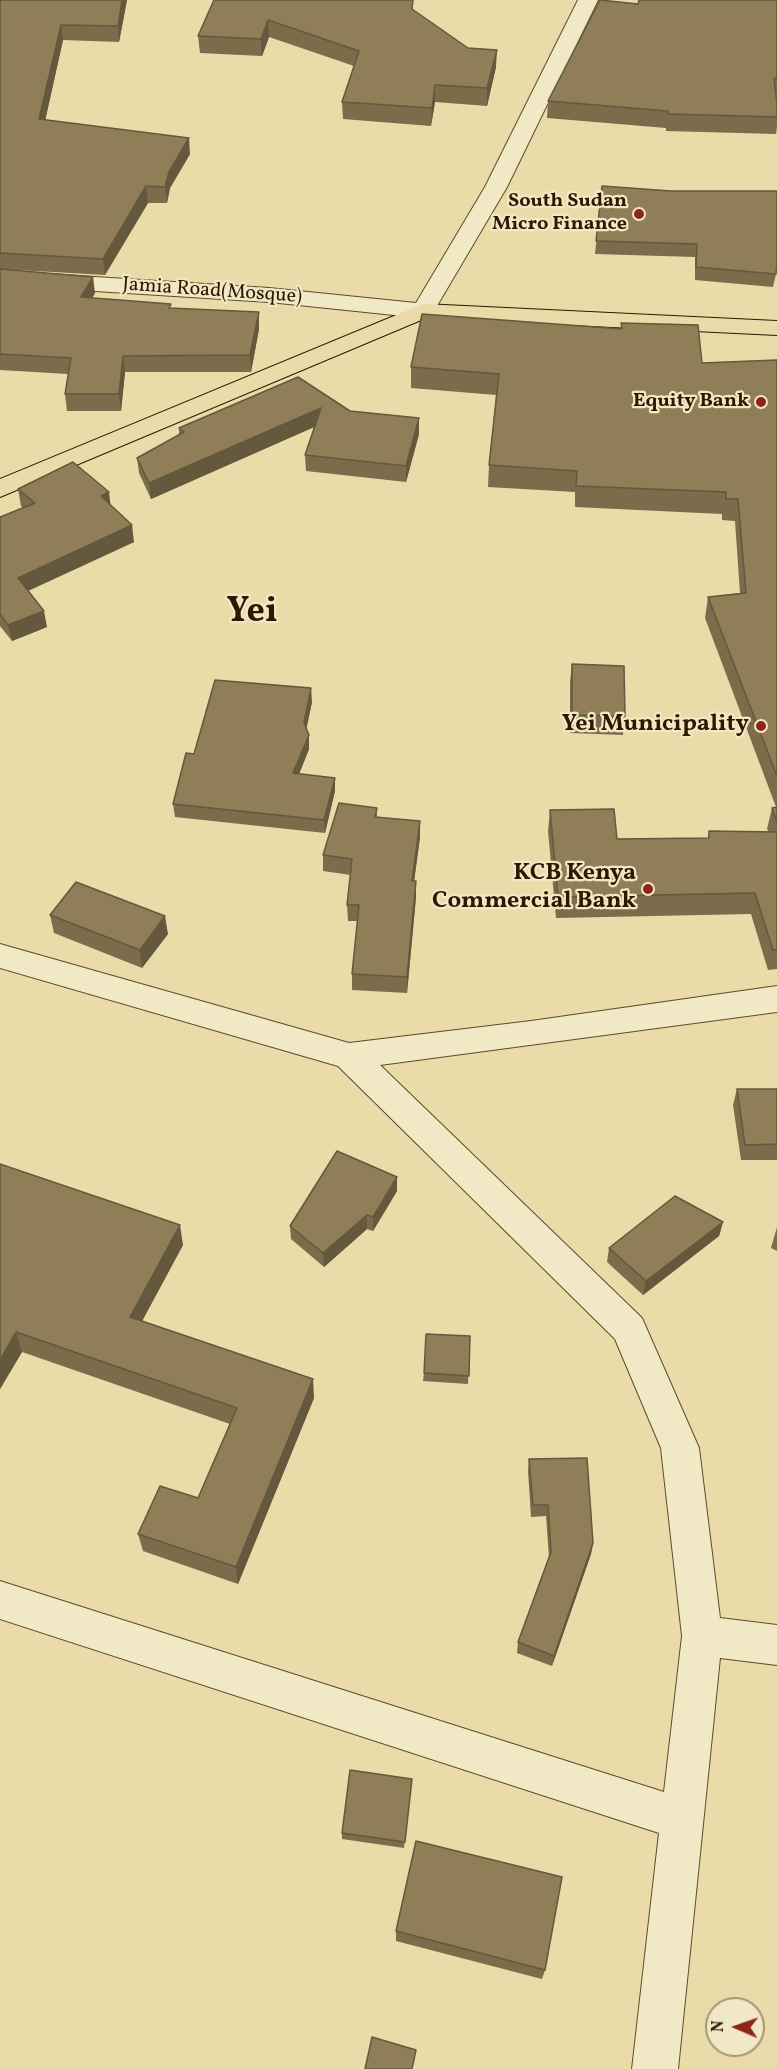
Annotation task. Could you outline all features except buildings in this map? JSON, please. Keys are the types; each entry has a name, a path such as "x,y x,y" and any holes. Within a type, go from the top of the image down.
{"main road":[{"path":"0,489 423,311 777,328"}],"street":[{"path":"423,311 496,187 588,0"},
{"name":"Jamia Road(Mosque)","path":"0,278 269,295 423,311"},
{"path":"0,956 349,1056 531,1034 777,999"},
{"path":"349,1056 629,1329 680,1448 702,1636 655,2069"},
{"path":"0,1600 682,1819"},
{"path":"702,1636 777,1645"}],"place":[{"name":"South Sudan Micro Finance","path":"639,214"},
{"name":"Equity Bank","path":"761,402"},
{"name":"Yei Municipality","path":"761,726"},
{"name":"KCB Kenya Commercial Bank","path":"648,889"}],"district":[{"name":"Yei","path":"252,614"}]}
